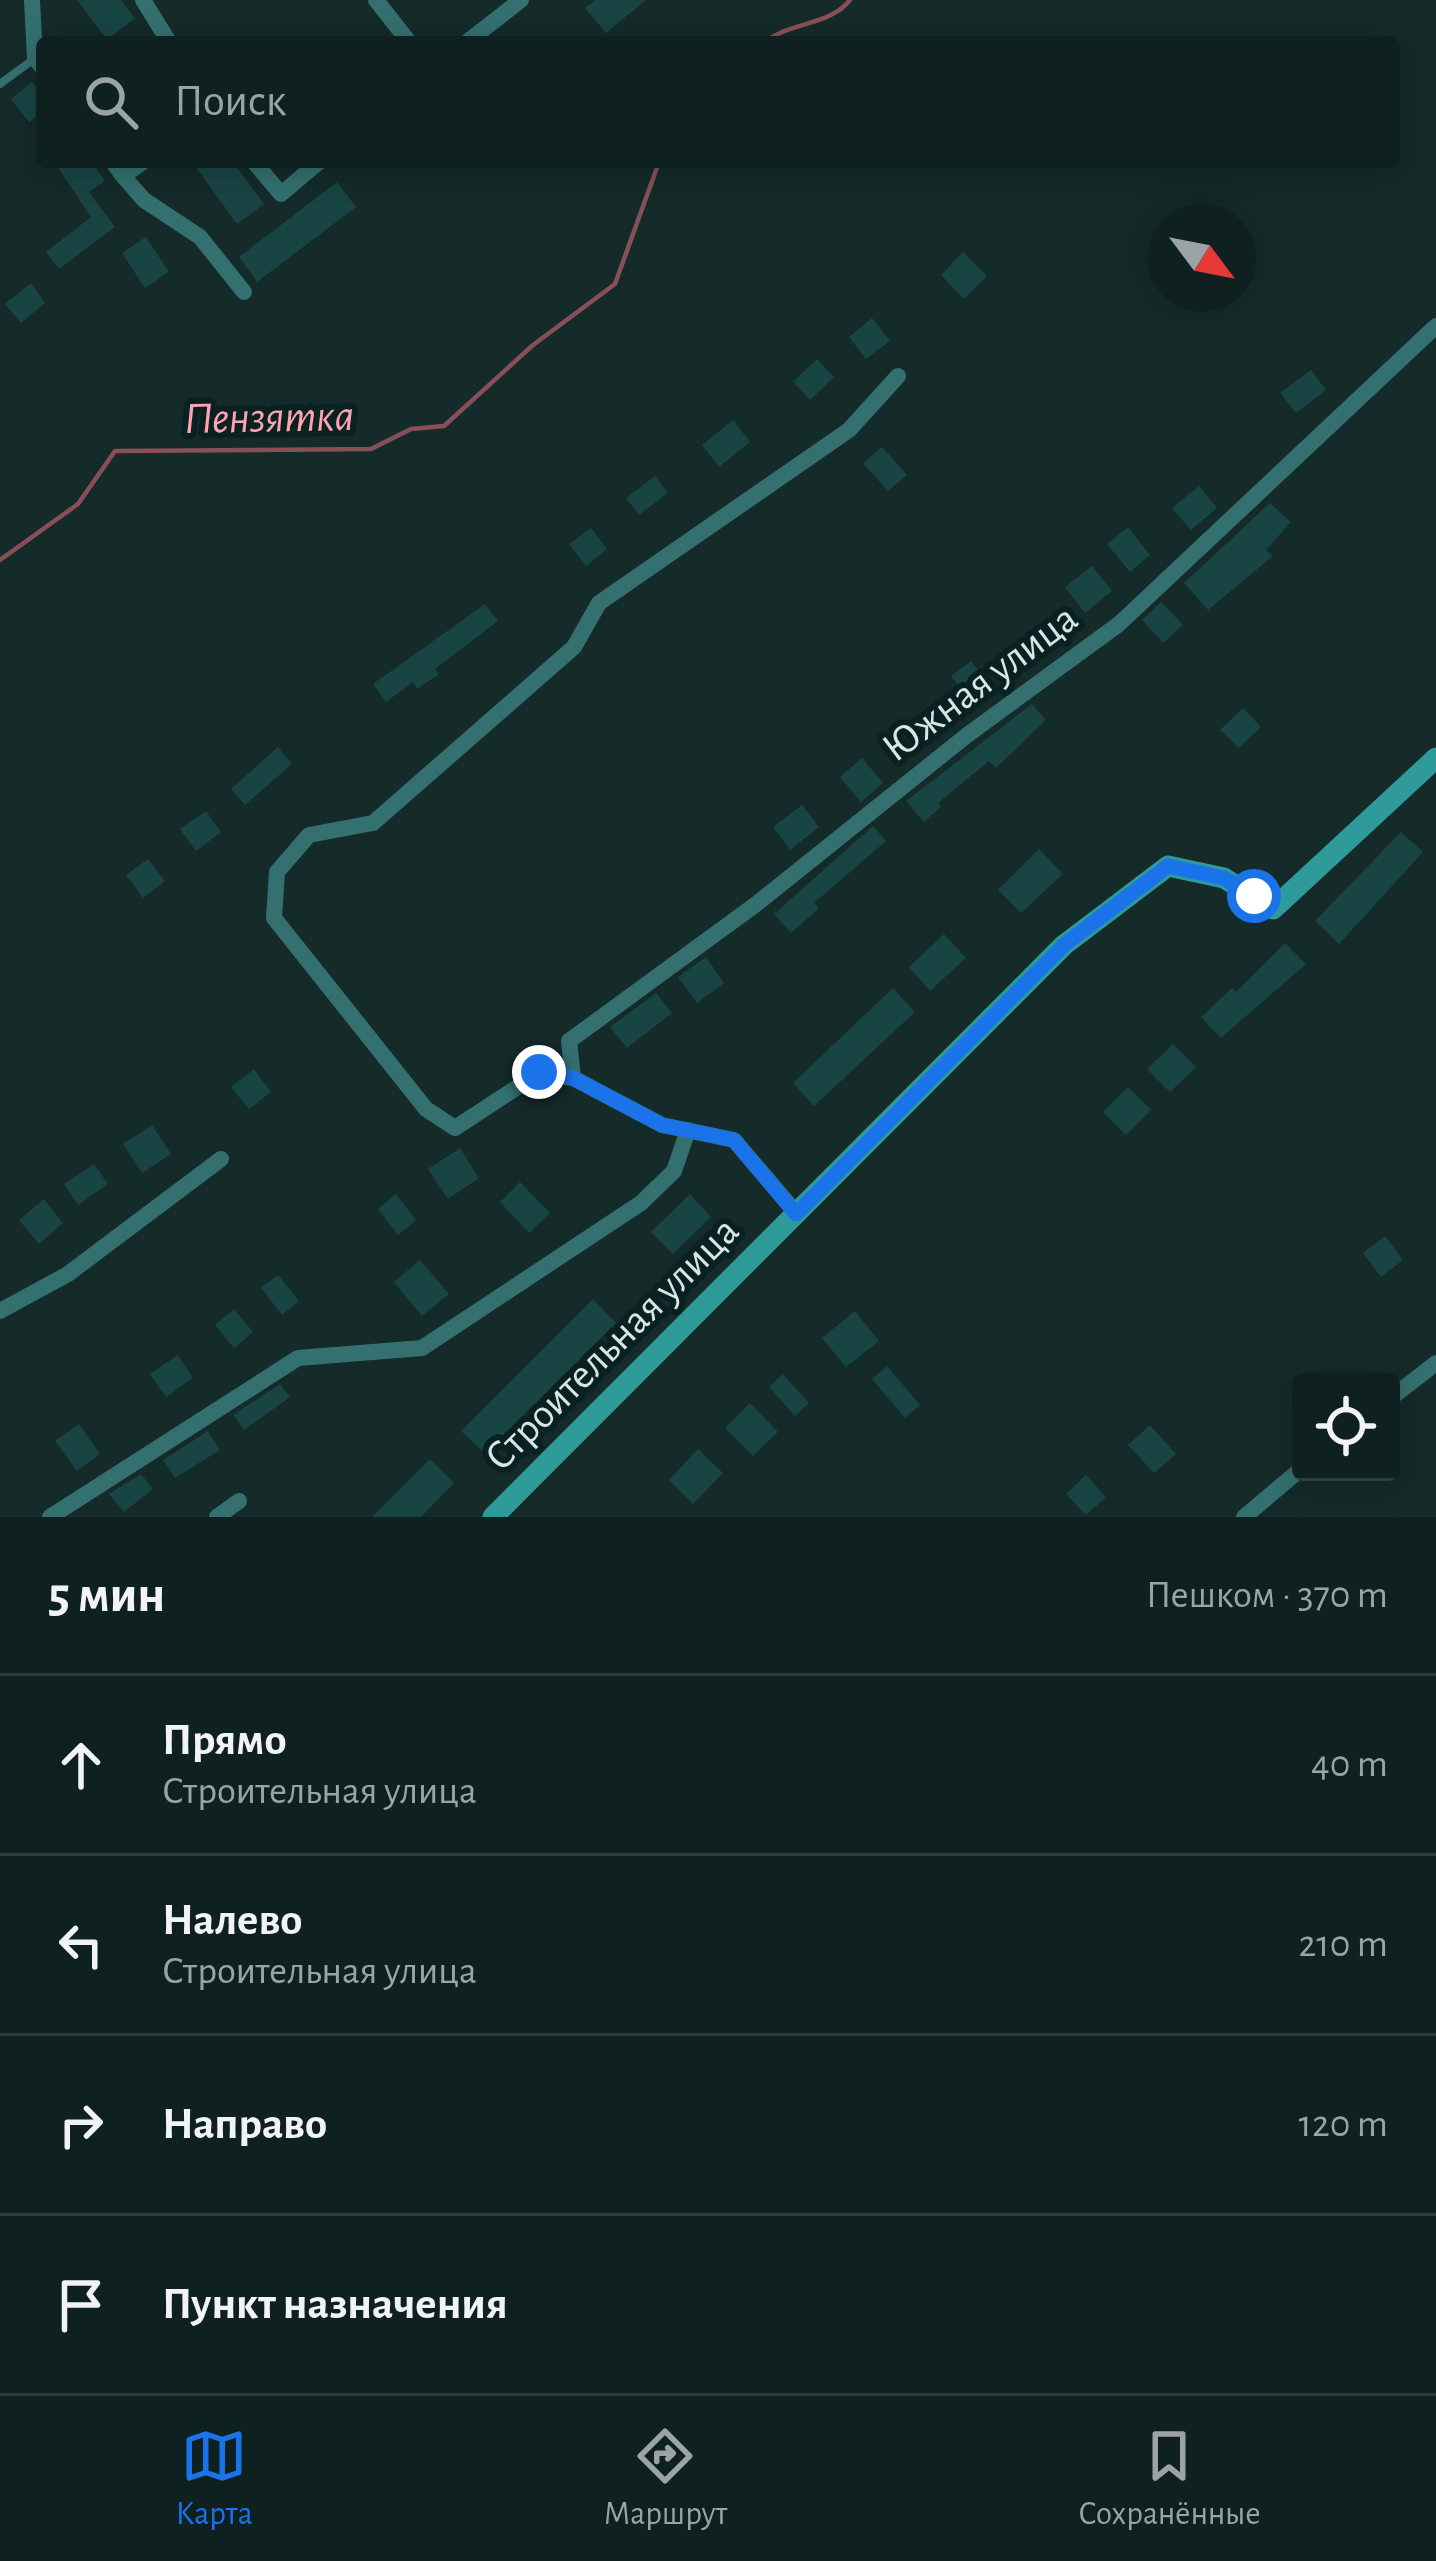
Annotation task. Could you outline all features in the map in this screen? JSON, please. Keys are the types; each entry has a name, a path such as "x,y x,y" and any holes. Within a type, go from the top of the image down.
{"street":[{"path":"32,0 36,36"},
{"path":"143,0 165,36"},
{"path":"376,0 404,36"},
{"path":"474,36 521,0"},
{"path":"259,168 280,194 312,168"},
{"path":"118,169 144,200 200,238 244,292"},
{"name":"Южная улица","path":"573,1078 568,1041 755,905 966,736 1119,624 1436,326"},
{"path":"796,1214 734,1140 662,1125 573,1078 539,1072 455,1128 426,1109 274,918 277,872 309,835 373,824 574,647 599,603 849,430 898,376"},
{"name":"Строительная улица","path":"497,1516 1064,945 1168,866 1224,878 1273,909 1436,758"},
{"path":"50,1517 298,1358 422,1348 641,1203 674,1172 688,1130"},
{"path":"0,1311 68,1274 221,1160"},
{"path":"1400,1391 1436,1363"},
{"path":"1244,1517 1292,1477"},
{"path":"217,1517 239,1501"}],"lane":[{"path":"0,84 36,64"}],"building":[{"path":"77,0 121,0 135,18 112,36 104,36"},
{"path":"595,0 646,0 606,33 585,8"},
{"path":"32,82 36,117 29,122 11,99"},
{"path":"58,168 96,168 105,181 89,192 115,227 59,269 46,252 91,217"},
{"path":"196,168 237,168 264,204 237,224"},
{"path":"337,182 356,207 257,282 239,257"},
{"path":"146,237 169,272 145,288 122,253"},
{"path":"963,252 987,276 964,299 941,275"},
{"path":"31,283 45,303 21,323 5,304"},
{"path":"872,318 890,341 866,359 849,337"},
{"path":"817,359 834,377 810,400 793,382"},
{"path":"1311,370 1326,390 1296,413 1280,393"},
{"path":"733,420 750,442 719,467 702,445"},
{"path":"882,447 907,475 888,491 863,463"},
{"path":"655,476 668,493 639,515 626,498"},
{"path":"1199,486 1217,508 1191,530 1172,508"},
{"path":"1270,503 1291,522 1266,550 1273,556 1208,610 1184,583"},
{"path":"1128,527 1150,555 1130,572 1107,544"},
{"path":"591,528 607,549 586,566 569,544"},
{"path":"1092,566 1112,591 1085,613 1065,587"},
{"path":"1161,602 1183,625 1163,643 1142,620"},
{"path":"485,604 498,621 435,669 439,674 417,689 413,682 386,702 373,684"},
{"path":"971,661 991,688 971,702 951,676"},
{"path":"1032,704 1046,720 996,768 989,761 938,803 941,807 924,822 906,801"},
{"path":"1243,708 1261,727 1239,748 1220,730"},
{"path":"278,747 292,764 245,805 231,789"},
{"path":"862,758 883,783 861,802 840,777"},
{"path":"802,805 819,827 790,850 773,827"},
{"path":"206,811 221,832 196,851 180,829"},
{"path":"873,826 886,841 814,903 819,908 791,933 774,914"},
{"path":"1401,832 1423,852 1339,944 1315,921"},
{"path":"1039,849 1063,874 1021,913 998,890"},
{"path":"148,859 165,881 143,898 126,875"},
{"path":"944,934 966,958 930,991 909,967"},
{"path":"1285,943 1306,964 1221,1038 1201,1017 1232,988 1236,992"},
{"path":"706,957 724,983 697,1003 678,977"},
{"path":"893,988 915,1012 814,1106 793,1083"},
{"path":"656,993 672,1013 627,1048 610,1027"},
{"path":"1173,1044 1196,1067 1170,1092 1147,1069"},
{"path":"254,1069 271,1092 249,1109 231,1087"},
{"path":"1128,1087 1151,1110 1126,1135 1103,1112"},
{"path":"152,1125 171,1154 142,1173 123,1144"},
{"path":"460,1148 479,1178 448,1199 428,1169"},
{"path":"94,1164 108,1184 78,1205 64,1184"},
{"path":"520,1182 550,1213 529,1233 500,1202"},
{"path":"396,1194 416,1220 398,1235 378,1209"},
{"path":"690,1194 711,1217 673,1254 651,1232"},
{"path":"44,1199 63,1223 39,1244 19,1220"},
{"path":"1385,1236 1403,1260 1381,1277 1363,1253"},
{"path":"420,1260 449,1294 422,1316 394,1282"},
{"path":"278,1275 299,1301 282,1315 261,1288"},
{"path":"593,1299 616,1323 485,1453 461,1431"},
{"path":"234,1309 253,1332 234,1348 215,1325"},
{"path":"855,1311 879,1341 846,1367 822,1338"},
{"path":"178,1355 193,1378 166,1397 150,1374"},
{"path":"887,1366 920,1405 905,1418 872,1379"},
{"path":"783,1374 809,1403 795,1416 769,1387"},
{"path":"280,1384 290,1397 244,1430 233,1415"},
{"path":"750,1403 778,1432 753,1456 725,1428"},
{"path":"79,1424 100,1454 77,1471 55,1441"},
{"path":"1150,1425 1176,1454 1154,1473 1128,1445"},
{"path":"208,1431 220,1450 175,1478 163,1460"},
{"path":"698,1449 723,1473 693,1504 669,1480"},
{"path":"430,1459 454,1483 421,1517 372,1517"},
{"path":"141,1474 153,1489 124,1512 109,1494"},
{"path":"1086,1475 1106,1497 1086,1515 1066,1494"}],"waterway":[{"name":"Пензятка","path":"774,36 832,15 850,0"},
{"name":"Пензятка","path":"0,560 78,504 115,451 371,449 411,429 444,426 533,345 615,284 657,168"}],"route":[{"path":"539,1072 573,1078 662,1125 734,1140 796,1214 1064,945 1168,866 1224,878 1254,896"}]}
